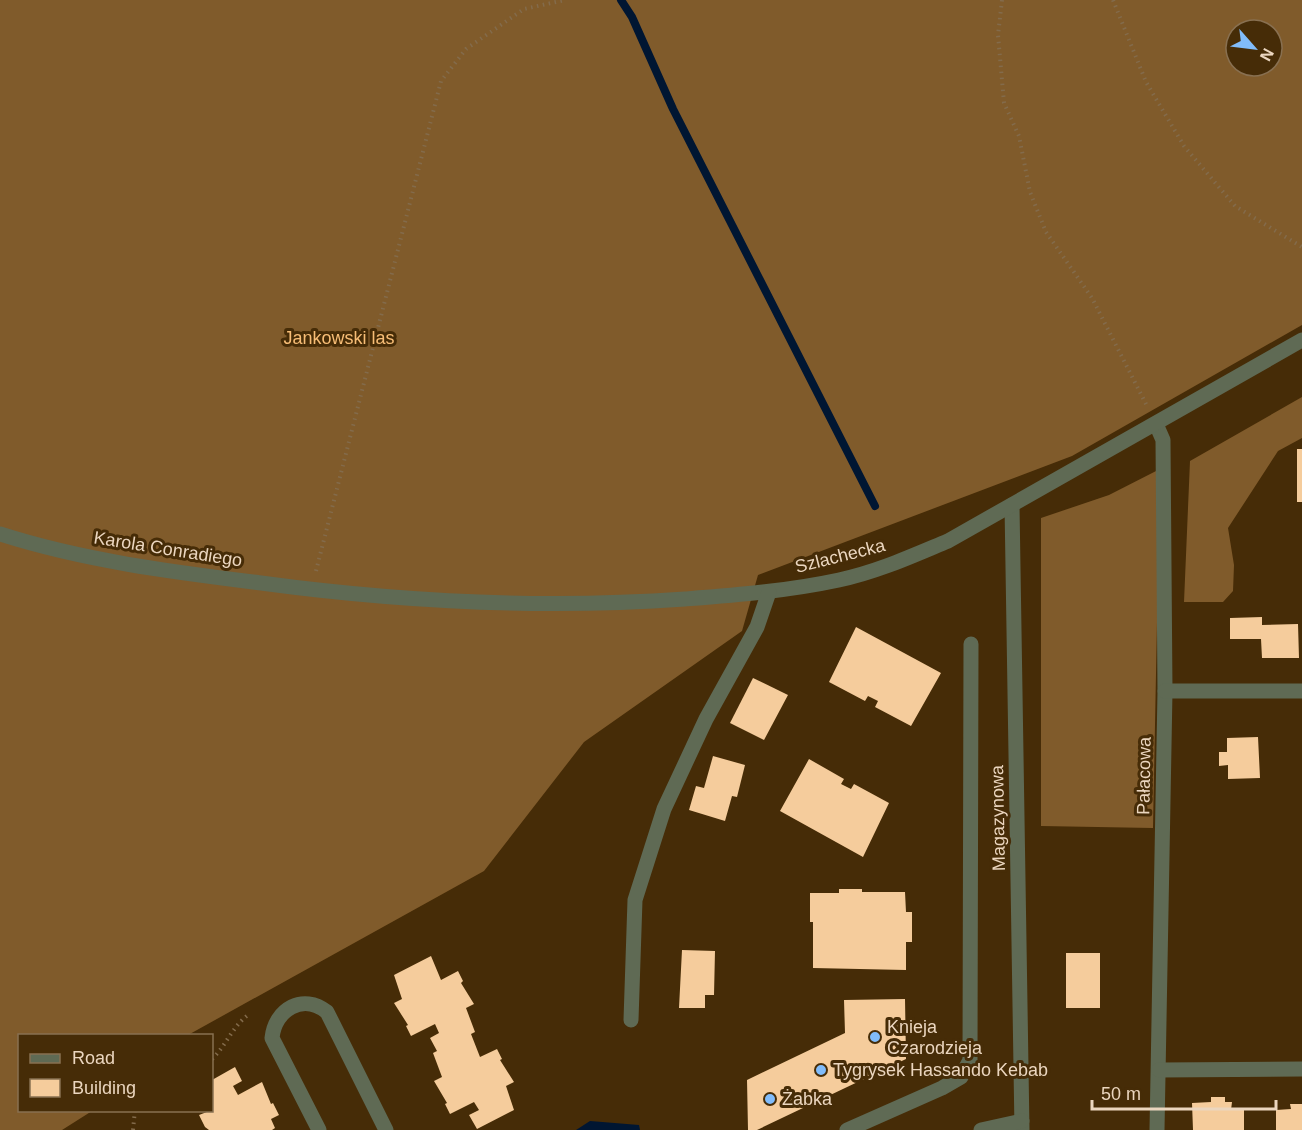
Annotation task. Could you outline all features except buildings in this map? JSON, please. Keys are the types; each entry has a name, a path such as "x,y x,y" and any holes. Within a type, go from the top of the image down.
{"street":[{"name":"Szlachecka","path":"332,593 501,604 621,603 769,592 838,580 885,567 948,541 1302,340"},
{"name":"Pałacowa","path":"1156,424 1163,440 1165,690 1157,1130"},
{"name":"Magazynowa","path":"1012,505 1022,1126"},
{"name":"Karola Conradiego","path":"0,534 80,555 168,571 332,593"},
{"path":"631,1020 635,900 639,882 649,863 664,809 706,720 757,627 769,592"},
{"path":"847,1130 942,1088 961,1077 970,1060 971,644"},
{"path":"1165,690 1302,691"},
{"path":"319,1130 272,1038 273,1026 282,1013 302,1003 316,1004 327,1012 386,1130"},
{"path":"1159,1070 1302,1069"},
{"path":"981,1130 1022,1126"}],"path":[{"path":"311,590 441,81 466,49 524,9 565,0"},
{"path":"1002,0 998,35 1004,103 1019,136 1030,192 1046,232 1092,298 1156,424"},
{"path":"1113,0 1146,82 1184,146 1235,206 1302,246"},
{"path":"213,1058 238,1023 248,1015"},
{"path":"133,1130 135,1112"}],"green space":[{"name":"Jankowski las","path":"0,0 1302,0 1302,325 1072,456 758,575 742,631 584,742 484,871 190,1034 18,1034 18,1112 90,1112 62,1130 0,1130"},
{"path":"1302,397 1302,438 1278,451 1228,528 1234,565 1233,591 1223,602 1184,602 1190,461"},
{"path":"1160,469 1153,828 1041,826 1041,518 1109,495"}],"water":[{"path":"590,1121 639,1125 640,1130 576,1130"}],"waterway":[{"path":"621,0 632,17 673,109 875,506"}],"place":[{"name":"Knieja Czarodzieja","path":"875,1037"},
{"name":"Tygrysek Hassando Kebab","path":"821,1070"},
{"name":"Żabka","path":"770,1099"}]}
